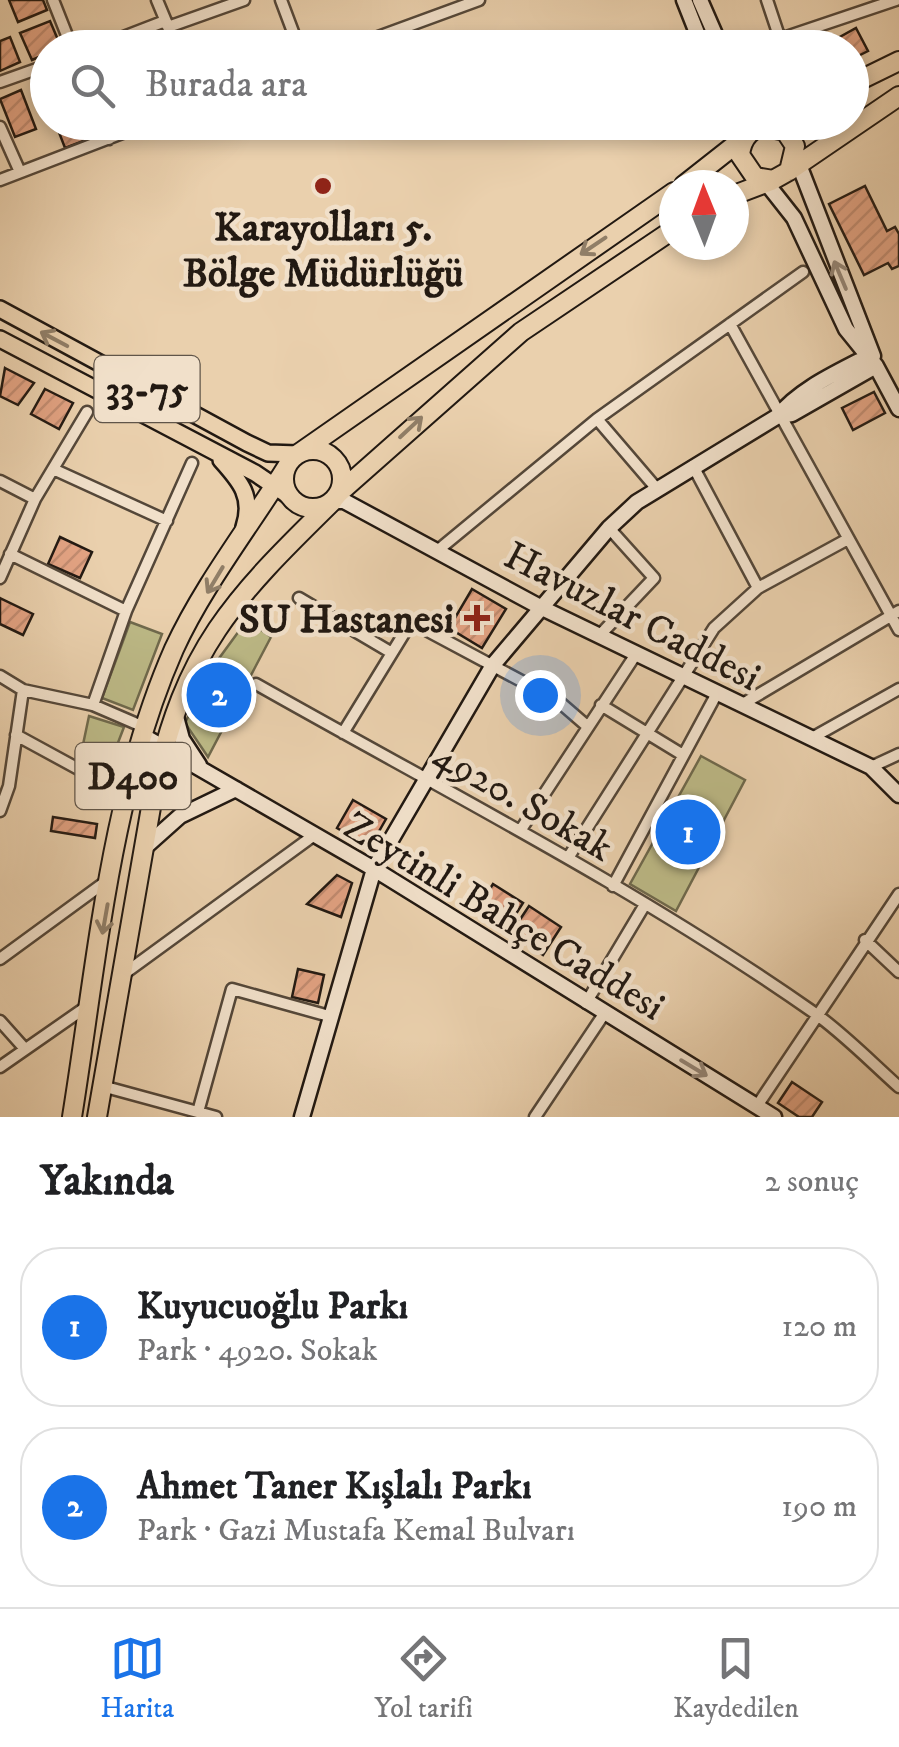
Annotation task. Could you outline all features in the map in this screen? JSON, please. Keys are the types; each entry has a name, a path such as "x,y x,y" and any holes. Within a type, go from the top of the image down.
{"highway":[{"path":"869,76 899,61"},
{"path":"869,115 899,96"},
{"path":"705,170 746,140"},
{"path":"754,140 747,172 781,172"},
{"path":"760,140 781,172"},
{"path":"749,188 831,140"},
{"name":"D400","path":"72,1117 112,878 143,731 176,646 236,544 282,491 292,461 659,203"},
{"name":"D400","path":"97,1117 142,850 164,747 196,659 222,617 336,497 521,332 659,240"},
{"path":"282,491 314,508 336,497 342,474 334,458 316,450 292,461"}],"main road":[{"name":"33-75","path":"0,310 247,443 292,461"},
{"name":"33-75","path":"0,340 212,450 282,491"},
{"path":"212,450 244,486 249,504 236,544"}],"street":[{"path":"53,0 65,30"},
{"path":"157,0 170,30"},
{"path":"149,30 244,0"},
{"path":"281,0 292,30"},
{"path":"398,30 480,0"},
{"path":"684,0 696,30"},
{"path":"700,0 712,30"},
{"path":"767,0 777,30"},
{"path":"802,30 865,5 896,0"},
{"path":"0,82 30,71"},
{"path":"0,128 20,172"},
{"path":"0,180 105,140"},
{"path":"781,172 794,218 846,329 876,366"},
{"path":"781,172 899,409"},
{"path":"437,552 597,419 802,272"},
{"path":"730,324 848,539 895,613 899,630"},
{"path":"302,1117 374,869 493,666 609,528 657,489 778,416 787,405 859,361 876,366"},
{"path":"0,578 34,499 87,412"},
{"path":"597,419 657,489"},
{"path":"93,705 126,611 192,462"},
{"path":"693,466 758,588"},
{"path":"54,469 166,520"},
{"path":"0,480 34,499"},
{"name":"Havuzlar Caddesi","path":"336,497 540,607 871,767 899,795"},
{"path":"600,636 654,578 609,528"},
{"path":"568,858 714,628 758,588 848,539"},
{"path":"10,554 126,611"},
{"path":"299,598 392,653"},
{"path":"740,706 895,613"},
{"path":"343,733 411,622 557,700 587,726"},
{"path":"520,831 636,654"},
{"path":"0,676 23,690 93,705 143,731"},
{"name":"4920. Sokak","path":"256,684 613,886 816,1014 899,1086"},
{"path":"0,811 23,690"},
{"path":"810,738 899,690"},
{"path":"613,886 716,695"},
{"path":"601,706 683,756"},
{"path":"176,713 182,740 202,769"},
{"name":"Zeytinli Bahçe Caddesi","path":"143,731 164,747 174,763 190,770 202,769 374,869 586,1004 774,1117"},
{"path":"16,735 128,796"},
{"path":"871,767 899,754"},
{"path":"142,850 180,816 236,789"},
{"path":"120,977 313,836"},
{"path":"0,959 112,878"},
{"path":"757,1106 899,894"},
{"path":"586,1004 644,906"},
{"path":"865,940 899,972"},
{"path":"198,1112 232,989 329,1016"},
{"path":"0,1067 90,1004"},
{"path":"535,1117 604,1014"},
{"path":"0,1021 25,1049"},
{"path":"102,1086 216,1117"}],"shaded area":[{"path":"247,620 271,637 208,757 185,723 212,668"},
{"path":"130,622 162,634 133,710 102,698"},
{"path":"89,716 124,727 106,774 90,770 81,754"},
{"path":"701,756 745,780 676,911 630,884"}],"building":[{"path":"9,0 43,0 47,10 18,22"},
{"path":"50,21 54,30 30,30 30,56 20,33"},
{"path":"10,37 20,62 0,71 0,41"},
{"path":"21,90 30,113 30,131 15,137 0,99"},
{"path":"62,140 86,140 65,148"},
{"path":"865,186 887,231 895,227 899,234 899,266 892,269 888,263 864,275 829,204"},
{"path":"5,368 34,383 18,405 0,396"},
{"path":"45,389 73,403 59,429 31,414"},
{"path":"874,392 885,413 853,430 842,408"},
{"path":"60,537 92,552 80,578 48,564"},
{"name":"SU Hastanesi","path":"472,589 506,609 482,648 449,628"},
{"path":"0,598 33,614 23,635 0,624"},
{"path":"353,800 386,819 370,847 337,828"},
{"path":"53,817 97,824 95,838 51,831"},
{"path":"337,875 352,883 341,917 307,904"},
{"path":"493,884 523,903 505,931 475,912"},
{"path":"529,906 561,927 543,955 511,933"},
{"path":"298,969 324,975 318,1003 292,997"},
{"path":"792,1082 822,1102 812,1117 799,1117 778,1103"}],"place":[{"name":"Karayolları 5. Bölge Müdürlüğü","path":"323,186"},
{"name":"SU Hastanesi","path":"477,618"},
{"name":"Ahmet Taner Kışlalı Parkı","path":"219,695"},
{"name":"Kuyucuoğlu Parkı","path":"688,832"}]}
